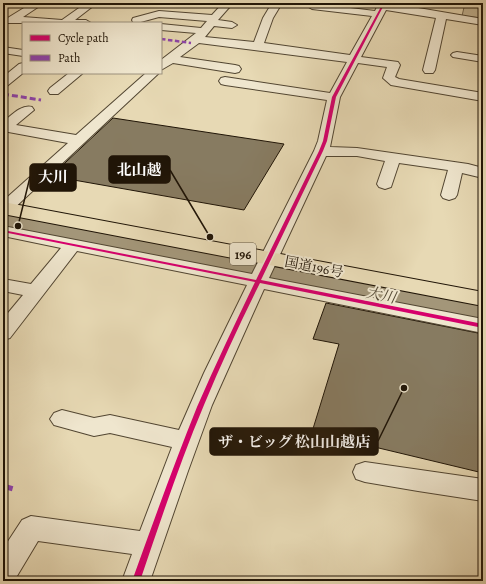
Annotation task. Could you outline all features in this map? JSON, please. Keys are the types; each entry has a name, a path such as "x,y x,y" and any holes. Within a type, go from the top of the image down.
{"highway":[{"name":"国道196号","path":"4,209 118,243 263,271 483,300"}],"street":[{"path":"6,22 39,3"},
{"path":"66,22 92,3"},
{"path":"162,65 207,28 228,3"},
{"path":"258,46 268,18 277,3"},
{"path":"314,3 312,6 381,8 483,22"},
{"path":"136,22 141,6"},
{"path":"136,581 201,405 321,151 325,141 334,97 381,8"},
{"path":"136,22 159,14 207,28 258,46 394,66 388,78 395,82 483,97"},
{"path":"429,70 442,16"},
{"path":"6,22 22,22"},
{"path":"6,22 22,30"},
{"path":"162,27 207,28 232,25"},
{"path":"162,49 175,55 235,69"},
{"path":"3,50 22,53"},
{"path":"457,55 483,58"},
{"path":"3,83 22,68"},
{"path":"54,90 76,74"},
{"path":"4,209 152,74"},
{"path":"225,81 334,97"},
{"path":"4,127 27,110"},
{"path":"4,127 78,140"},
{"path":"321,151 357,152 394,157 483,173"},
{"path":"385,184 394,157"},
{"path":"449,195 456,167"},
{"path":"3,231 72,245 118,243"},
{"path":"3,333 72,245"},
{"path":"263,271 483,326"},
{"path":"3,285 35,291"},
{"path":"62,419 94,427 110,424 187,441"},
{"path":"364,472 483,490"},
{"path":"3,573 31,528 149,544"}],"shaded area":[{"path":"465,3 483,3 483,18 462,16"}],"building":[{"path":"113,118 284,144 244,210 51,176"},
{"path":"326,303 483,334 483,473 312,432 339,344 313,339"}],"waterway":[{"name":"大川","path":"3,223 244,269"},
{"name":"大川","path":"279,275 483,314"}],"marked path":[{"path":"162,39 191,43"},
{"path":"3,94 41,100"},
{"path":"3,486 17,490"}],"cycle path":[{"path":"136,581 175,471 201,405 245,309 321,151 325,141 334,97 384,3"},
{"path":"3,231 483,326"}],"place":[{"name":"大川","path":"18,226"},
{"name":"北山越","path":"210,237"},
{"name":"ザ・ビッグ 松山山越店","path":"404,388"}]}
